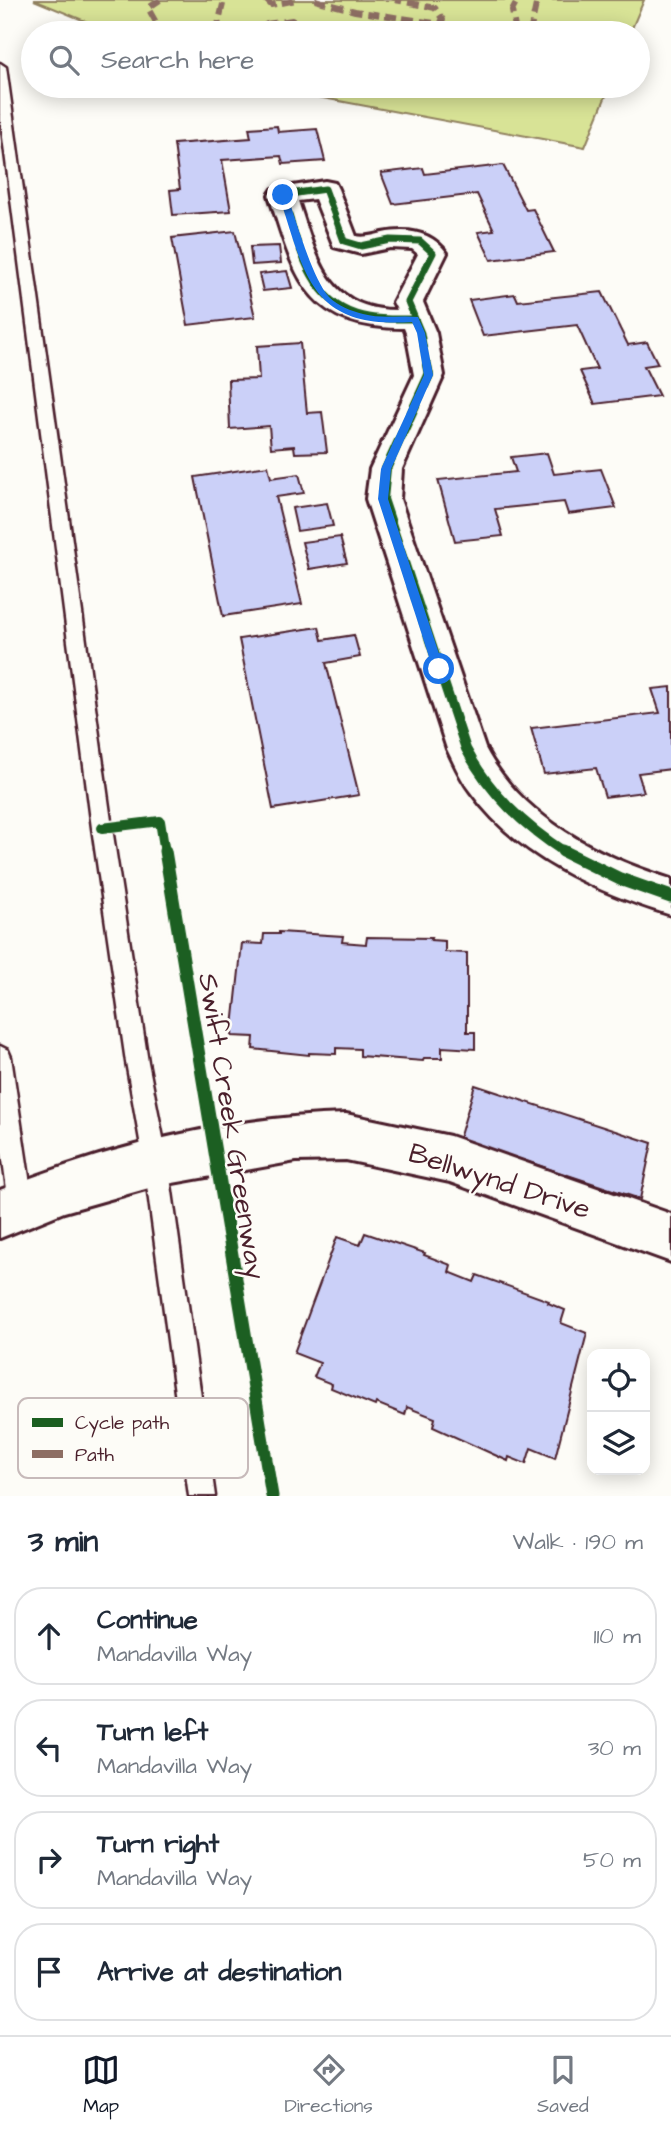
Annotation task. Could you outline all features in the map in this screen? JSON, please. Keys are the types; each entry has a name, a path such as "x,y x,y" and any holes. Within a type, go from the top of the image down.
{"street":[{"path":"415,319 386,321 362,317 339,308 324,297 302,253 283,195 325,189 344,241 361,246 390,240 420,241 433,253 408,302 421,333 429,375 386,469 383,499 466,749 484,782 512,812 552,843 589,866 634,887 671,897"},
{"name":"Bellwynd Drive","path":"11,1209 64,1188 156,1163 296,1138 346,1138 450,1159 671,1238"}],"lane":[{"path":"0,67 102,828 137,1062 156,1163 188,1398"},
{"path":"0,1057 11,1209"},
{"path":"200,1478 202,1496"}],"green space":[{"path":"34,0 644,0 635,21 85,21"},
{"path":"323,98 605,98 585,147"}],"building":[{"path":"277,126 278,132 317,129 325,161 283,164 281,156 222,160 231,211 173,215 170,190 180,189 174,144 251,138 249,128"},
{"path":"503,165 526,210 533,209 554,252 491,260 478,232 494,230 477,194 393,204 381,173 423,168 425,174"},
{"path":"235,231 255,317 188,325 172,238"},
{"path":"279,246 281,263 252,265 250,247"},
{"path":"287,271 292,288 263,291 259,274"},
{"path":"602,292 628,345 647,342 658,364 644,366 659,396 595,404 580,371 597,369 577,325 483,336 469,300 515,294 518,301"},
{"path":"300,343 307,413 322,412 327,452 295,453 294,446 271,448 269,426 230,429 228,380 259,379 257,346"},
{"path":"547,453 554,474 601,469 616,508 568,514 564,502 495,509 503,536 455,541 438,480 516,472 511,457"},
{"path":"268,466 271,478 299,474 304,493 276,497 302,604 223,616 195,477"},
{"path":"327,503 333,526 297,531 292,508"},
{"path":"340,537 347,563 309,569 302,542"},
{"path":"319,627 322,640 354,635 360,657 326,663 359,795 273,809 239,639"},
{"path":"671,687 671,769 638,773 644,792 605,797 596,768 544,774 531,728 660,713 652,689"},
{"path":"279,932 343,936 342,942 366,944 367,937 432,938 431,940 445,941 445,952 467,953 467,1032 475,1032 475,1049 442,1047 442,1058 424,1058 423,1061 360,1056 360,1049 336,1048 336,1054 309,1055 253,1049 254,1037 232,1036 242,943 263,944 264,934"},
{"path":"475,1085 652,1143 640,1199 459,1139"},
{"path":"365,1233 425,1253 424,1255 451,1265 449,1272 474,1282 477,1275 549,1301 548,1303 565,1310 561,1323 587,1333 555,1458 531,1448 526,1464 509,1457 508,1461 433,1427 435,1418 407,1407 405,1415 376,1403 375,1406 331,1388 332,1384 314,1377 320,1363 294,1353 337,1237 360,1245"}],"marked path":[{"path":"155,21 148,8 160,0"},
{"path":"219,21 224,0"},
{"path":"266,0 271,5 297,0"},
{"path":"315,0 355,11 421,21"},
{"path":"395,0 435,8 442,21"},
{"path":"514,21 512,11 518,0"},
{"path":"532,21 537,0"},
{"path":"286,21 293,21"}],"cycle path":[{"path":"415,319 381,319 356,314 336,304 321,290 301,250 283,195 325,189 344,241 361,246 390,240 420,241 433,253 408,302 421,333 429,375 386,469 383,499 466,749 477,770 502,803 545,839 594,868 671,897"},
{"name":"Swift Creek Greenway","path":"102,828 160,821 272,1496"}],"route":[{"path":"283,195 302,253 324,297 339,308 362,317 386,321 415,319 421,333 429,375 386,469 383,499 439,669"}]}
